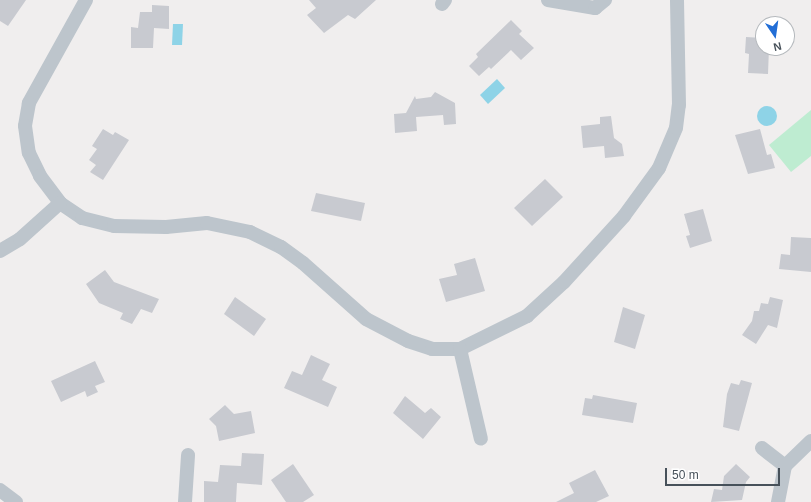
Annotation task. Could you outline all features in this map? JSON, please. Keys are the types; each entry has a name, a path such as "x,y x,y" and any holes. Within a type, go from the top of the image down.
{"street":[{"path":"86,0 29,103 25,126 29,153 40,176 60,203 82,218 114,226 166,227 207,223 250,232 281,247 303,263 366,319 408,341 432,349 460,350 526,316 564,282 624,216 660,168 676,128 679,105 677,0"},
{"path":"548,0 595,8 605,0"},
{"path":"0,251 20,239 60,203"},
{"path":"460,350 482,439"},
{"path":"778,502 785,466 811,441"},
{"path":"762,448 785,466"},
{"path":"185,502 188,455"},
{"path":"0,490 16,502"}],"green space":[{"path":"811,110 811,156 791,172 769,145"}],"water":[{"path":"173,24 183,24 182,45 172,45"},
{"path":"497,79 505,88 488,104 480,95"},
{"path":"767,106 774,109 777,116 774,123 767,126 760,123 757,116 760,109"}],"building":[{"path":"0,0 26,0 8,26 0,21"},
{"path":"309,0 376,0 355,19 348,15 324,33 307,15 316,8"},
{"path":"152,5 169,6 169,29 154,28 153,48 131,48 131,27 138,28 140,12 152,12"},
{"path":"511,20 522,31 519,34 534,48 521,60 511,50 491,69 489,67 479,76 469,66 478,57 476,54"},
{"path":"746,37 755,38 755,56 769,56 768,74 748,73 749,54 745,53"},
{"path":"435,92 455,103 456,124 444,125 443,115 416,117 417,131 395,133 394,114 406,113 415,96 416,99 431,97"},
{"path":"611,116 614,138 622,144 624,156 605,158 604,146 583,148 581,126 600,124 600,117"},
{"path":"103,129 113,135 115,132 129,140 103,180 90,172 96,165 89,160 97,149 92,146"},
{"path":"760,129 767,155 771,154 775,168 748,174 735,135"},
{"path":"545,179 563,197 532,226 514,208"},
{"path":"316,193 365,203 361,221 311,211"},
{"path":"703,209 712,241 690,248 686,236 690,235 684,214"},
{"path":"791,237 811,238 811,272 779,269 781,254 790,255"},
{"path":"475,258 485,291 446,302 439,279 457,275 454,264"},
{"path":"105,270 114,282 159,299 152,313 141,309 132,324 120,319 123,313 99,303 86,284"},
{"path":"235,297 266,319 254,336 224,314"},
{"path":"770,297 783,300 777,328 768,325 756,344 742,335 752,321 754,311 759,311 761,303 768,304"},
{"path":"623,307 645,315 635,349 614,342"},
{"path":"311,355 330,364 322,380 337,387 328,407 284,388 292,371 302,375"},
{"path":"95,361 105,382 95,386 98,392 87,397 85,391 61,402 51,381"},
{"path":"741,380 752,383 739,431 723,427 727,394 731,383 739,385"},
{"path":"593,395 637,403 633,423 582,415 585,398 592,399"},
{"path":"405,396 425,413 431,408 441,417 423,439 393,413"},
{"path":"225,405 234,414 251,411 255,433 219,441 216,426 209,419"},
{"path":"242,453 264,454 262,485 237,483 236,502 204,502 204,481 218,482 220,465 241,466"},
{"path":"293,464 314,495 303,502 286,502 271,480"},
{"path":"736,464 750,477 746,482 742,500 711,502 714,489 722,490 724,476"},
{"path":"595,470 609,496 596,502 556,502 574,493 569,483"}]}
